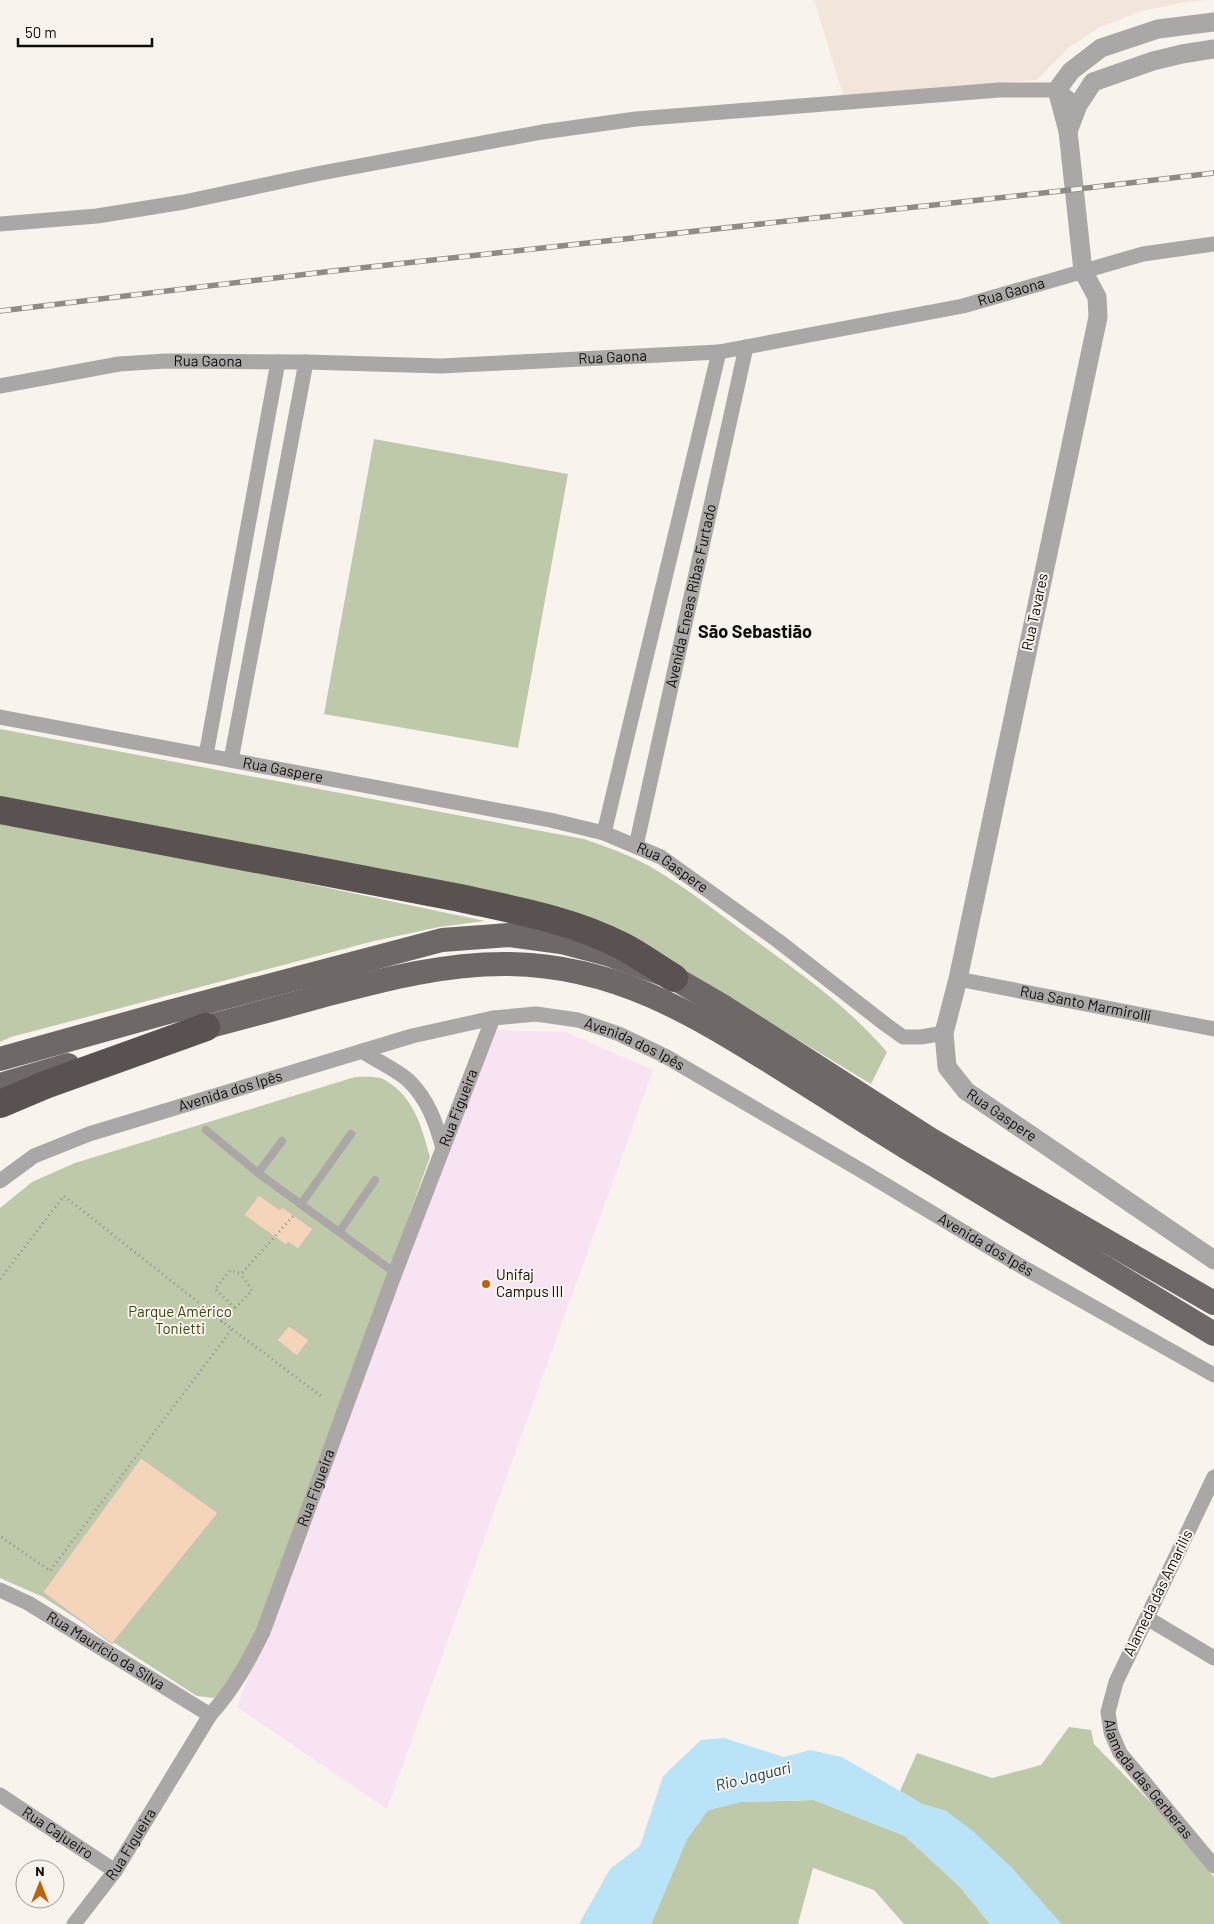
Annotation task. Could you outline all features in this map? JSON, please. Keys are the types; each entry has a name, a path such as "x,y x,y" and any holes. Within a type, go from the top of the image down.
{"highway":[{"path":"0,810 460,898 524,912 574,927 622,946 674,978"},
{"path":"0,1104 45,1085 206,1027"}],"main road":[{"path":"0,1059 442,940 509,935 561,942 607,954 674,978 724,1007 934,1141 1214,1303"},
{"path":"0,1085 206,1027 426,970 508,964 545,966 586,973 617,982 664,1001 707,1023 922,1157 1214,1334"}],"street":[{"path":"1057,90 1071,71 1101,48 1158,29 1214,22"},
{"path":"1068,132 1078,105 1093,82 1153,61 1214,49"},
{"path":"0,224 97,216 184,202 321,173 532,134 636,119 999,90 1057,90 1078,105"},
{"name":"Rua Tavares","path":"944,1033 958,979 1098,317 1096,297 1083,271 1068,132 1057,90"},
{"name":"Rua Gaona","path":"0,386 119,364 166,361 306,362 442,366 719,352 963,306 1143,254 1214,244"},
{"name":"Avenida Eneas Ribas Furtado","path":"636,846 746,347"},
{"name":"Avenida Eneas Ribas Furtado","path":"604,833 719,352"},
{"path":"206,755 278,362"},
{"path":"231,760 306,362"},
{"name":"Rua Gaspere","path":"0,717 550,820 604,833 662,857 777,940 903,1037 921,1037 944,1033 948,1066 966,1091 1214,1260"},
{"name":"Rua Santo Marmirolli","path":"958,979 1214,1029"},
{"name":"Avenida dos Ipês","path":"0,1181 34,1156 89,1134 412,1036 493,1018 536,1014 578,1020 619,1034 665,1056 1019,1265 1214,1376"},
{"name":"Rua Figueira","path":"74,1924 115,1871 210,1715 227,1696 248,1663 263,1632 395,1272 493,1018"},
{"path":"362,1051 407,1079 421,1094 434,1118 443,1148"},
{"name":"Alameda das Amarilis","path":"1108,1712 1116,1682 1214,1477"},
{"name":"Rua Maurício da Silva","path":"0,1590 28,1603 210,1715"},
{"path":"1147,1618 1214,1658"},
{"name":"Alameda das Gerberas","path":"1108,1712 1111,1732 1120,1753 1214,1866"},
{"name":"Rua Cajueiro","path":"0,1795 115,1871"}],"lane":[{"path":"206,1130 258,1173 395,1272"},
{"path":"303,1205 351,1134"},
{"path":"258,1173 282,1141"},
{"path":"340,1232 375,1180"}],"path":[{"path":"0,1279 64,1196 221,1322 321,1396"},
{"path":"241,1274 303,1205"},
{"path":"221,1322 235,1308 252,1291 241,1274 230,1270 215,1289 235,1308"},
{"path":"0,1536 50,1571 232,1329"}],"shaded area":[{"path":"814,0 1207,0 1142,11 1102,26 1069,47 1037,80 843,95"},
{"name":"Unifaj Campus III","path":"491,1030 566,1032 653,1070 387,1809 237,1707"}],"green space":[{"path":"374,439 568,474 518,748 324,714"},
{"path":"0,729 584,839 601,845 651,867 708,905 828,995 873,1036 887,1052 871,1084 613,928 0,799"},
{"path":"0,819 485,921 439,927 374,941 11,1037 0,1042"},
{"name":"Parque Américo Tonietti","path":"355,1077 383,1079 402,1094 415,1112 430,1157 254,1647 225,1687 214,1698 197,1696 43,1597 0,1578 0,1208 32,1182 75,1163"},
{"path":"1069,1727 1091,1730 1094,1744 1161,1813 1214,1877 1214,1924 1061,1924 1011,1867 946,1811 922,1804 900,1791 917,1753 992,1778 1041,1765"},
{"path":"814,1800 905,1836 960,1887 990,1924 904,1924 874,1890 813,1868 798,1924 651,1924 687,1839 708,1810 740,1802"}],"water":[{"name":"Rio Jaguari","path":"724,1738 784,1757 810,1750 842,1757 922,1804 946,1811 973,1831 1011,1867 1061,1924 990,1924 960,1887 905,1836 814,1800 740,1802 708,1810 687,1839 651,1924 579,1924 610,1869 640,1846 663,1776 701,1740"}],"building":[{"path":"259,1195 280,1210 282,1207 313,1229 298,1249 288,1242 286,1245 244,1215"},
{"path":"289,1326 309,1340 297,1356 277,1340"},
{"path":"141,1458 218,1513 112,1644 43,1592"}],"railway":[{"path":"0,311 333,271 1214,173"}],"place":[{"name":"Unifaj Campus III","path":"486,1284"}],"district":[{"name":"São Sebastião","path":"755,632"}]}
